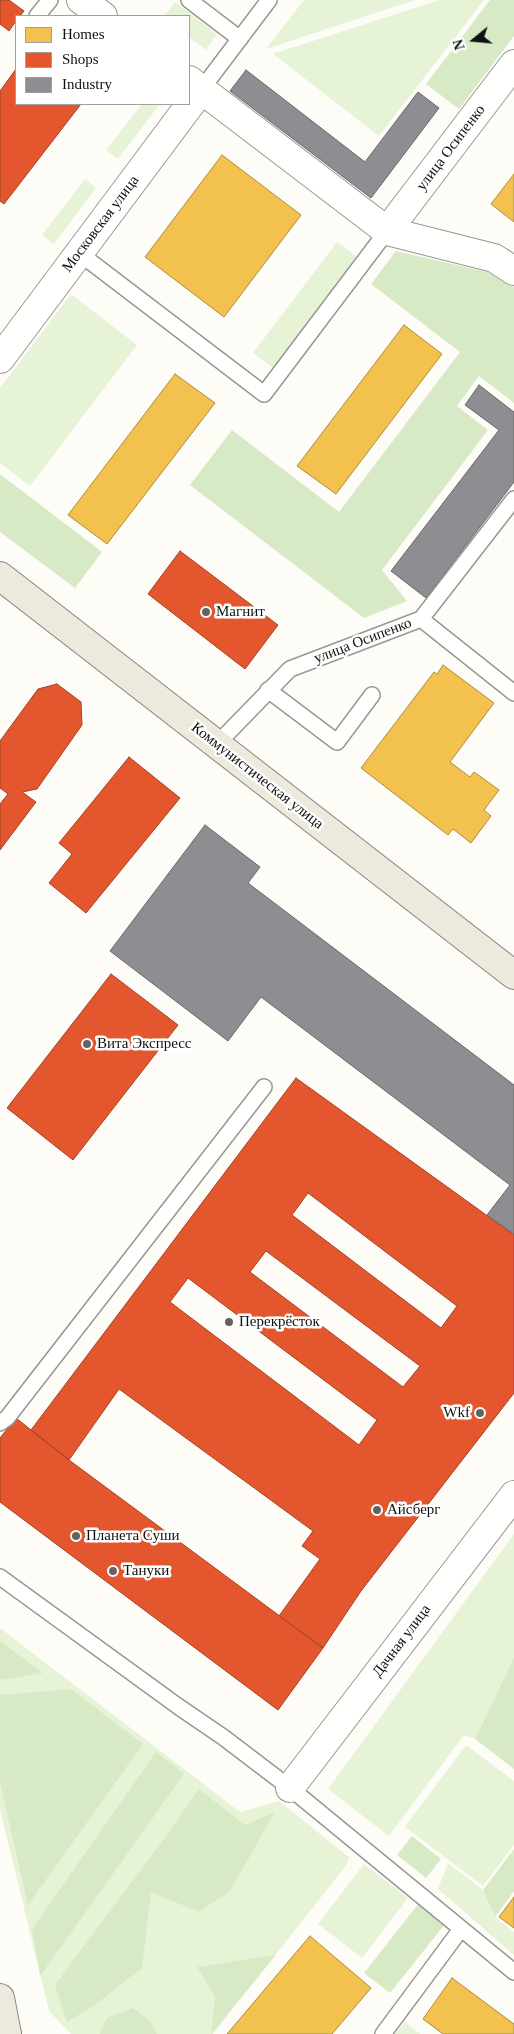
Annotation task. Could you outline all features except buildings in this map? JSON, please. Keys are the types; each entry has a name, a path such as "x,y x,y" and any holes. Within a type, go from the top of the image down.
{"main road":[{"name":"Коммунистическая улица","path":"0,576 514,975"},
{"path":"0,1998 7,2034"}],"street":[{"path":"81,0 102,15"},
{"name":"улица Осипенко","path":"387,231 514,64"},
{"path":"195,85 387,231 494,258 514,271"},
{"name":"Московская улица","path":"5,342 79,253 181,105"},
{"name":"Дачная улица","path":"290,1788 514,1495"}],"lane":[{"path":"38,15 50,0"},
{"path":"189,0 240,39"},
{"path":"195,85 240,39 269,0"},
{"path":"79,253 264,394 387,231"},
{"name":"улица Осипенко","path":"217,744 290,669 421,619 514,499"},
{"path":"421,619 514,693"},
{"path":"268,690 337,742 372,695"},
{"path":"0,1422 6,1418 264,1087"},
{"path":"0,1577 179,1707 224,1737 290,1788 514,1972"},
{"path":"383,2034 462,1929"}],"green space":[{"path":"304,0 415,0 266,49"},
{"path":"439,0 484,0 379,136 273,54"},
{"path":"490,0 514,0 514,36 459,109 426,84"},
{"path":"175,2 217,34 206,50 190,38 190,15 165,15"},
{"path":"141,105 159,105 118,159 106,150"},
{"path":"85,179 96,188 54,244 42,235"},
{"path":"337,242 357,257 273,368 253,353"},
{"path":"396,251 487,272 514,287 514,403 479,376 457,406 488,430 382,570 407,601 364,618 190,485 232,430 339,512 460,352 371,284"},
{"path":"71,294 137,345 30,486 0,463 0,388"},
{"path":"0,474 102,552 75,588 0,532"},
{"path":"514,1534 514,1657 475,1739 464,1735 389,1836 328,1789"},
{"path":"0,1628 240,1812 279,1801 350,1858 213,2034 71,2034 49,2011 0,1809"},
{"path":"0,1641 43,1673 0,1680"},
{"path":"514,1657 514,1769 475,1739"},
{"path":"71,1689 143,1744 28,1905 0,1783 0,1695"},
{"path":"466,1745 514,1781 514,1845 483,1886 405,1827"},
{"path":"156,1752 184,1774 40,1976 32,1929"},
{"path":"199,1789 245,1825 275,1812 230,1891 199,1912 151,1892 142,1968 95,2005 67,2022 55,1985"},
{"path":"412,1836 441,1859 426,1878 397,1855"},
{"path":"514,1849 514,1891 495,1917 483,1890"},
{"path":"448,1863 483,1890 495,1917 514,1932 514,1955 438,1889"},
{"path":"364,1864 408,1898 362,1958 318,1924"},
{"path":"419,1903 445,1924 390,1993 364,1973"},
{"path":"276,1955 211,2034 215,1996 197,1967"},
{"path":"133,2008 149,2020 157,2034 100,2034 107,2018"},
{"path":"405,2022 420,2034 395,2034"}],"place":[{"name":"Магнит","path":"206,612"},
{"name":"Вита Экспресс","path":"87,1044"},
{"name":"Перекрёсток","path":"229,1322"},
{"name":"Wkf","path":"480,1413"},
{"name":"Айсберг","path":"377,1510"},
{"name":"Планета Суши","path":"76,1536"},
{"name":"Тануки","path":"113,1571"}]}
